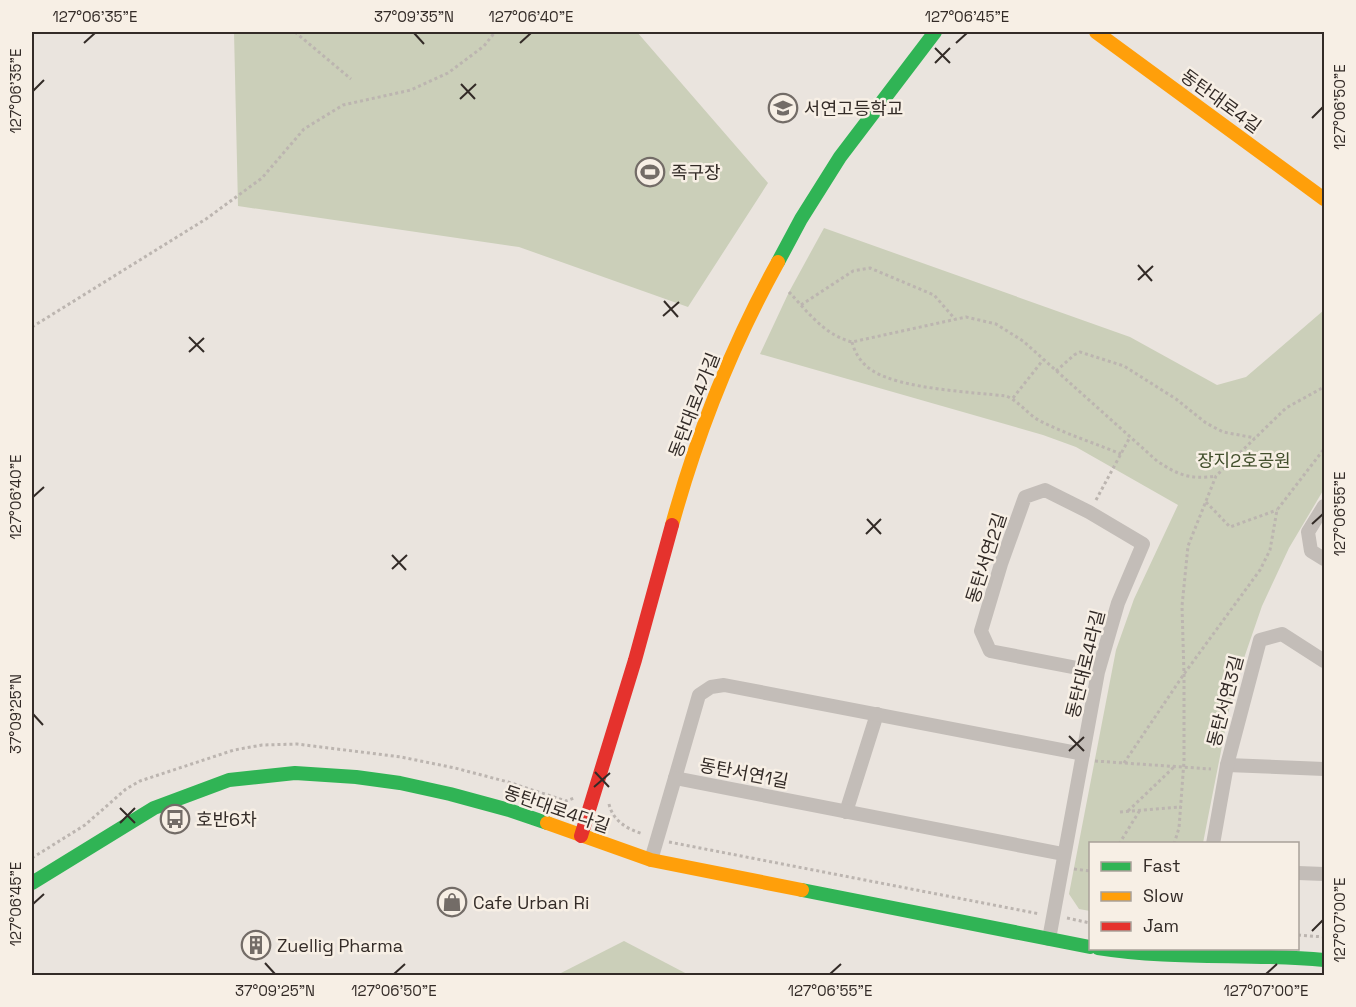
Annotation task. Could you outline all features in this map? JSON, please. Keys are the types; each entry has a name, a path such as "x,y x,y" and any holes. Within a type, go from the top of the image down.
{"street":[{"name":"동탄대로4가길","path":"581,836 635,660 683,486 725,371 766,283 801,219 840,157 935,32"},
{"name":"동탄대로4길","path":"1096,32 1324,199"},
{"name":"동탄서연2길","path":"1098,672 990,651 981,631 1001,564 1026,498 1045,490 1089,512 1143,544"},
{"path":"1324,506 1308,532 1311,551 1324,559"},
{"name":"동탄대로4라길","path":"1049,939 1098,672 1118,603 1143,544"},
{"name":"동탄서연3길","path":"1213,842 1227,765 1260,640 1282,634 1324,661"},
{"name":"동탄서연1길","path":"1064,854 675,778 699,695 711,687 724,685 1083,754"},
{"path":"846,813 877,714"},
{"path":"1227,765 1324,769"},
{"name":"동탄대로4다길","path":"32,883 154,808 229,780 295,772 400,783 509,810 651,860 1089,947"},
{"path":"651,860 675,778"},
{"path":"1299,873 1324,874"},
{"path":"1114,950 1172,957 1196,953 1324,960"}],"path":[{"path":"295,32 351,79"},
{"path":"32,327 206,219 262,178 304,129 343,105 411,90 448,73 484,46 495,32"},
{"path":"801,305 853,271 870,268 934,295 956,319"},
{"path":"789,292 827,331 838,339 852,342 966,317 996,324 1023,341 1157,461 1175,473 1198,479 1216,476"},
{"path":"852,342 855,354 872,371 898,382 1013,398 1041,422 1121,454"},
{"path":"1056,371 1074,354 1080,352 1124,366 1176,399 1206,423 1223,432 1255,438"},
{"path":"1013,398 1043,360"},
{"path":"1174,842 1179,828 1183,767 1182,606 1188,546 1216,476 1286,408 1324,387"},
{"path":"1089,512 1130,437"},
{"path":"1124,763 1184,674 1260,570 1270,550 1277,510 1324,449"},
{"path":"1206,502 1230,527 1277,510"},
{"path":"32,858 85,825 126,789 140,781 234,750 262,745 297,744 409,759 508,782 566,801 579,793"},
{"path":"1083,754 1094,761 1218,770 1227,765"},
{"path":"1128,811 1174,767"},
{"path":"609,804 617,820 638,832"},
{"path":"1120,812 1181,807"},
{"path":"1120,842 1140,810"},
{"path":"678,845 1036,913"},
{"path":"1072,919 1089,923"},
{"path":"1299,935 1324,937"}],"green space":[{"path":"234,32 637,32 768,183 688,307 519,247 238,206"},
{"name":"장지2호공원","path":"824,228 1130,337 1217,385 1246,377 1324,310 1324,489 1289,548 1262,606 1233,690 1203,842 1089,842 1089,911 1079,909 1069,894 1116,650 1134,599 1178,505 1076,447 1043,435 760,354 789,292"},
{"path":"624,941 689,975 557,975"}],"traffic: fast":[{"path":"778,262 801,219 840,157 935,32"},
{"path":"32,883 154,808 229,780 295,773 356,777 400,783 450,794 547,823"},
{"path":"802,890 1089,947"},
{"path":"1112,950 1154,954 1324,960"}],"traffic: slow":[{"path":"1096,32 1324,199"},
{"path":"672,525 717,390 761,293 778,262"},
{"path":"547,823 651,860 802,890"}],"traffic: jam":[{"path":"581,836 635,660 672,525"}],"place":[{"name":"서연고등학교","path":"783,108"},
{"name":"족구장","path":"650,172"},
{"name":"호반6차","path":"175,819"},
{"name":"Cafe Urban Ri","path":"452,902"},
{"name":"Zuellig Pharma","path":"256,945"}]}
